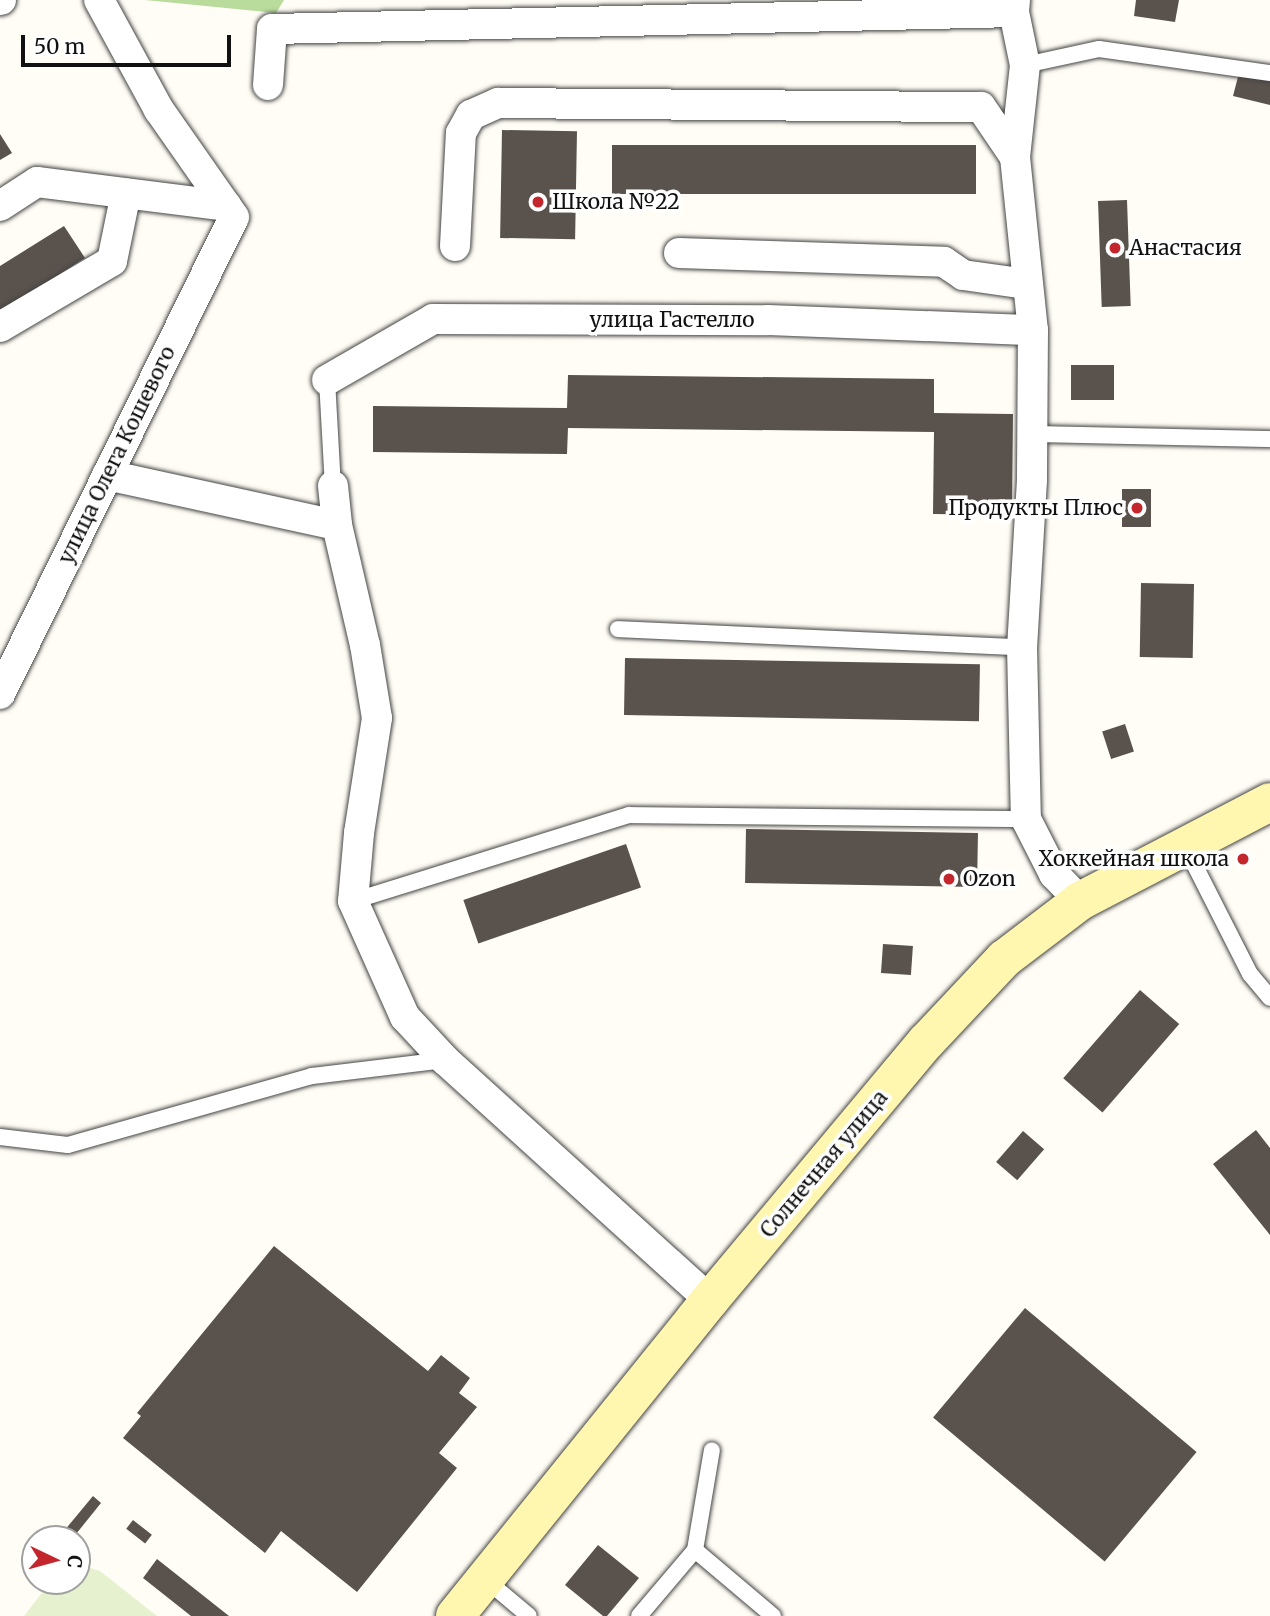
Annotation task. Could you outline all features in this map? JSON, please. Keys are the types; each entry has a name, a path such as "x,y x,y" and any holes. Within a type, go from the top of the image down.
{"street":[{"path":"99,0 159,110 230,212"},
{"path":"268,85 272,29 1014,6 1026,65 1015,157 1033,330 1032,433 1022,647 1026,819 1054,874 1080,901"},
{"path":"455,246 461,133 471,115 498,103 981,107 1015,157"},
{"path":"0,206 37,182 126,193 230,212"},
{"path":"0,327 112,261 126,193"},
{"name":"улица Олега Кошевого","path":"0,694 107,475 230,212"},
{"path":"679,253 944,262 963,275 1027,285"},
{"name":"улица Гастелло","path":"327,380 433,319 768,320 1033,330"},
{"path":"107,475 337,525"},
{"path":"332,486 337,525 365,645 377,718 359,833 353,901 405,1017 445,1060 710,1300"},
{"name":"Солнечная улица","path":"455,1616 710,1300 926,1042 1004,960 1080,901 1270,802"}],"lane":[{"path":"1026,65 1099,49 1270,73"},
{"path":"327,380 332,486"},
{"path":"1032,433 1270,439"},
{"path":"618,629 1022,647"},
{"path":"353,901 629,815 1026,819"},
{"path":"1185,848 1250,974 1270,998"},
{"path":"0,1137 68,1145 312,1076 445,1060"},
{"path":"639,1616 695,1550 712,1450"},
{"path":"695,1550 773,1616"},
{"path":"485,1579 529,1616"}],"green space":[{"path":"145,0 284,0 276,13"},
{"path":"91,1568 100,1571 157,1616 24,1616 40,1595 91,1595"}],"building":[{"path":"1136,0 1179,0 1175,22 1134,16"},
{"path":"1239,73 1270,80 1270,105 1233,96"},
{"name":"Школа №22","path":"502,130 577,131 575,239 500,238"},
{"path":"0,134 12,153 0,160"},
{"path":"612,145 976,145 976,194 612,194"},
{"path":"1127,200 1131,306 1102,307 1098,201"},
{"path":"64,226 85,258 0,312 0,266"},
{"path":"1071,365 1114,365 1114,400 1071,400"},
{"path":"568,375 934,379 934,413 1013,414 1012,515 933,514 934,432 568,428 567,454 373,452 373,406 567,408"},
{"path":"1122,489 1151,489 1151,527 1122,527"},
{"path":"1141,583 1194,584 1193,658 1140,657"},
{"path":"625,658 980,664 979,721 624,715"},
{"path":"1125,724 1134,752 1111,759 1102,731"},
{"path":"746,829 978,833 977,887 745,883"},
{"path":"626,844 641,887 478,943 463,900"},
{"path":"883,944 913,946 911,975 881,973"},
{"path":"1140,990 1179,1024 1102,1112 1063,1078"},
{"path":"1256,1130 1270,1148 1270,1235 1213,1164"},
{"path":"1023,1131 1044,1149 1017,1180 996,1162"},
{"path":"274,1246 428,1371 441,1355 470,1378 459,1393 477,1407 439,1453 457,1468 357,1592 281,1531 265,1553 123,1438 141,1416 137,1413"},
{"path":"1025,1308 1197,1452 1105,1562 933,1418"},
{"path":"93,1496 101,1503 83,1525 69,1525"},
{"path":"133,1520 152,1535 145,1543 126,1529"},
{"path":"598,1545 639,1578 607,1616 603,1616 565,1585"},
{"path":"157,1559 229,1616 191,1616 143,1578"}],"place":[{"name":"Школа №22","path":"538,202"},
{"name":"Анастасия","path":"1115,248"},
{"name":"Продукты Плюс","path":"1137,508"},
{"name":"Хоккейная школа","path":"1243,859"},
{"name":"Ozon","path":"949,879"}]}
